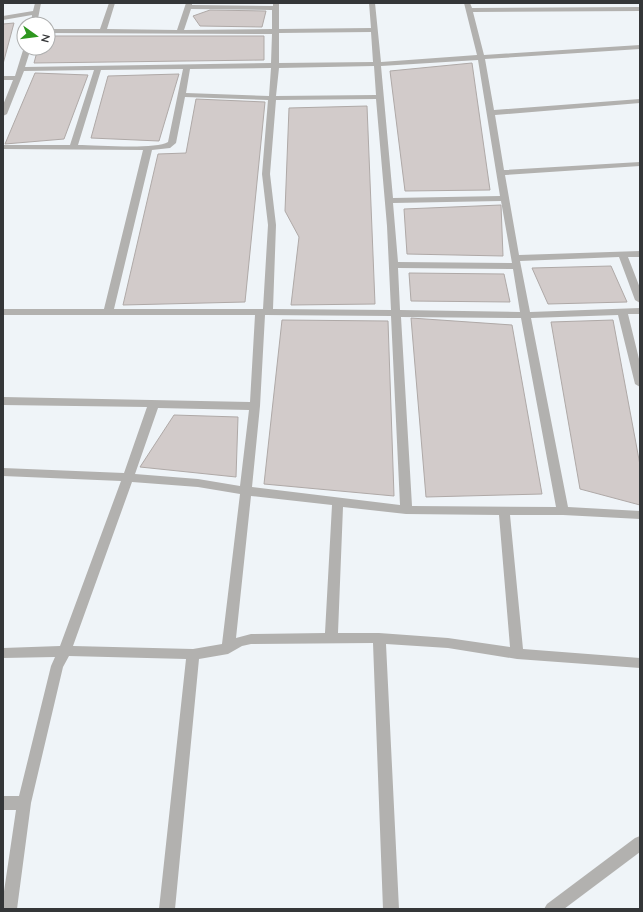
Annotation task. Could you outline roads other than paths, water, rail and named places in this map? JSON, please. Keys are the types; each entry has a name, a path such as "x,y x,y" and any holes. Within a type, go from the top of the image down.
{"street":[{"path":"35,16 38,3"},
{"path":"103,31 112,3"},
{"path":"372,3 389,201 406,510"},
{"path":"180,32 188,5 276,6 274,32 275,66 266,174 272,225 255,406 228,649"},
{"path":"563,511 516,262 482,58 468,6 553,6 640,9"},
{"path":"3,18 35,13"},
{"path":"56,31 274,32 374,30"},
{"path":"20,69 377,64 640,47"},
{"path":"3,114 18,78 24,56"},
{"path":"3,147 148,148 167,146 172,143 187,67"},
{"path":"73,147 98,68"},
{"path":"3,78 18,78"},
{"path":"181,95 272,98 380,97"},
{"path":"491,113 640,101"},
{"path":"108,312 148,148"},
{"path":"501,173 640,164"},
{"path":"389,201 505,198"},
{"path":"393,265 516,262 640,254"},
{"path":"623,255 640,300"},
{"path":"3,312 395,312 526,315 640,311"},
{"path":"622,312 640,384"},
{"path":"3,401 255,406"},
{"path":"8,909 24,803 57,666 65,650 126,477 154,404"},
{"path":"3,472 126,477 198,483 246,491 406,510 563,511 639,517"},
{"path":"331,639 338,501"},
{"path":"504,510 517,654"},
{"path":"3,653 65,650 193,654 228,649 239,642 251,639 378,638 448,643 517,654 640,662"},
{"path":"378,638 391,909"},
{"path":"167,909 193,654"},
{"path":"3,803 24,803"},
{"path":"552,909 640,843"}]}
